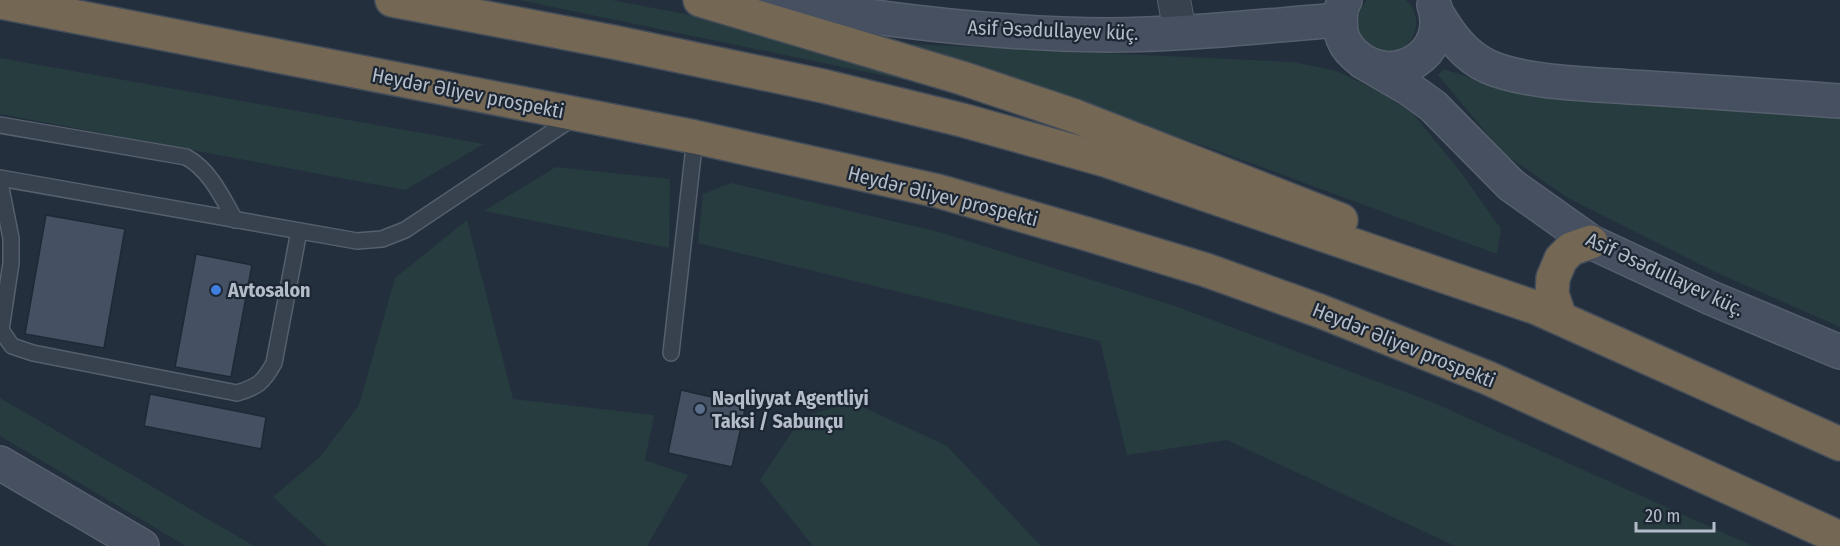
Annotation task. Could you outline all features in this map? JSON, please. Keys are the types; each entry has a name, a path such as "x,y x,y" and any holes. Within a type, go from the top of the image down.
{"highway":[{"path":"393,0 613,42 799,81 962,120 1106,160 1549,313"},
{"path":"700,0 962,78 1075,116 1395,242 1840,444"},
{"name":"Heydər Əliyev prospekti","path":"0,2 695,137 938,191 1206,270 1320,311 1488,378 1840,538"},
{"path":"1549,313 1553,278 1561,260 1571,249 1591,242"}],"main road":[{"name":"Asif Əsədullayev küç.","path":"767,0 940,25 1062,34 1180,32 1342,10 1342,36 1350,51 1363,62 1408,88 1433,106 1511,185 1591,242 1711,298 1840,352"},
{"path":"1363,62 1377,69 1393,69 1409,65 1422,56 1432,44 1437,28 1434,6"},
{"path":"1434,6 1452,39 1468,55 1490,67 1521,76 1597,85 1840,101"},
{"path":"0,463 142,546"}],"street":[{"path":"1174,0 1180,32"}],"lane":[{"path":"0,178 357,242 382,239 405,231 579,114"},
{"path":"0,125 186,157 202,168 220,192 235,220"},
{"path":"671,353 695,137"},
{"path":"0,183 11,238 2,330 12,346 33,353 237,393 255,388 266,377 274,363 299,231"}],"green space":[{"path":"519,0 612,0 700,17 915,82"},
{"path":"1367,0 1406,0 1413,8 1416,18 1411,40 1400,48 1388,51 1375,48 1364,40 1358,30 1358,16"},
{"path":"909,44 1293,62 1337,71 1386,95 1414,115 1460,171 1501,229 1497,254 1207,147"},
{"path":"0,58 484,144 405,190 0,114"},
{"path":"1443,69 1497,86 1840,116 1840,327 1713,271 1568,198 1503,153 1438,75"},
{"path":"556,167 670,179 669,248 484,211"},
{"path":"731,183 939,232 1175,306 1432,402 1753,546 1455,546 1227,440 1127,455 1100,341 698,243 703,194"},
{"path":"467,220 513,399 654,415 645,460 688,475 647,546 327,546 273,497 320,457 359,405 395,278"},
{"path":"0,398 254,546 186,546 0,436"},
{"path":"852,402 947,446 1041,546 813,546 760,480 802,417"}],"building":[{"path":"46,215 125,229 104,348 25,334"},
{"path":"196,254 252,265 231,377 175,367"},
{"path":"681,390 746,405 732,467 668,453"},
{"path":"150,394 266,417 261,449 144,426"}],"place":[{"name":"Avtosalon","path":"216,290"},
{"name":"Nəqliyyat Agentliyi Taksi / Sabunçu","path":"700,409"}]}
